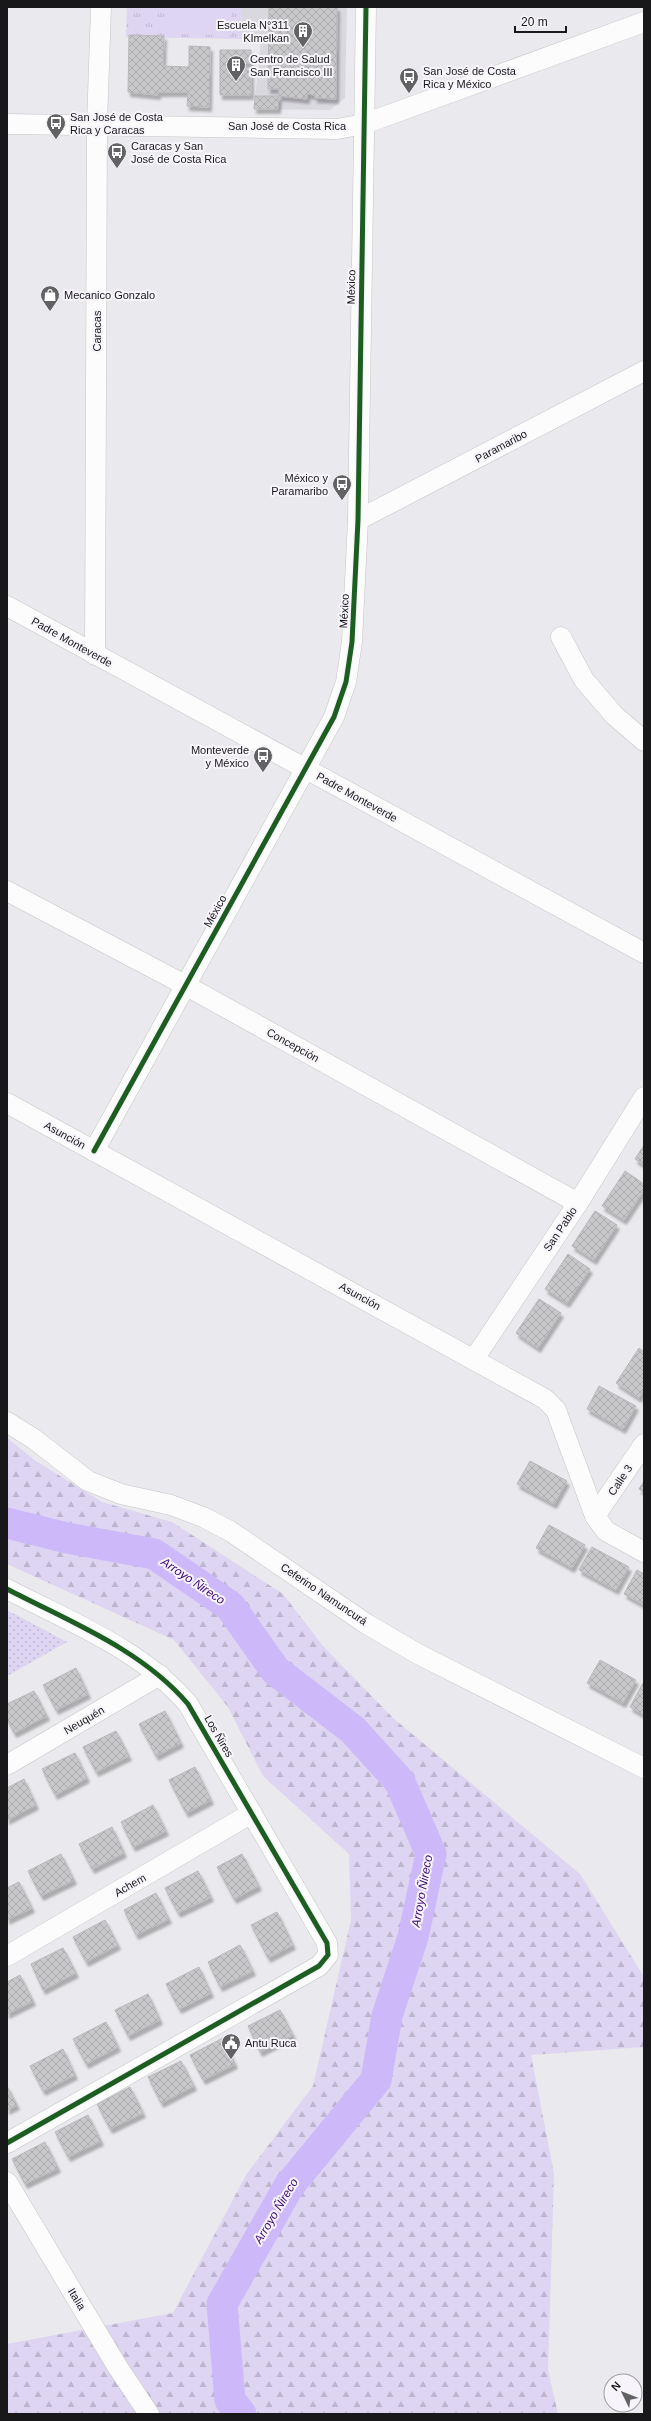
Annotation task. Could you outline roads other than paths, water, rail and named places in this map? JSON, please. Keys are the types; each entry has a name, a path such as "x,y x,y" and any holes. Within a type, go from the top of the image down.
{"street":[{"name":"Caracas","path":"95,655 97,124 101,7"},
{"name":"México","path":"94,1151 184,985 334,717 346,682 352,642 358,520 366,7"},
{"name":"San José de Costa Rica","path":"7,124 97,124 337,129 364,124 644,22"},
{"name":"Paramaribo","path":"358,520 644,371"},
{"name":"Padre Monteverde","path":"7,606 644,953"},
{"path":"561,637 584,680 614,715 644,741"},
{"name":"Concepción","path":"7,891 184,985 578,1203"},
{"name":"San Pablo","path":"474,1359 578,1203 644,1097"},
{"name":"Asunción","path":"7,1103 546,1398 556,1410 595,1516 606,1531 644,1552"},
{"name":"Ceferino Namuncurá","path":"7,1422 34,1439 88,1481 121,1494 171,1505 203,1517 230,1531 365,1623 418,1654 644,1768"},
{"name":"Calle 3","path":"595,1516 644,1444"},
{"name":"Los Ñires","path":"7,1589 108,1642 146,1664 160,1675 188,1704 327,1943 328,1955 319,1966 7,2143"},
{"name":"Neuquén","path":"7,1765 160,1675"},
{"name":"Achem","path":"7,1956 252,1813"},
{"name":"Italia","path":"7,2182 117,2366 148,2414"}],"waterway":[{"name":"Arroyo Ñireco","path":"7,1523 67,1538 154,1554 230,1606 275,1670 353,1730 400,1782 431,1854 413,1937 387,2016 376,2080 289,2186 222,2304 230,2400 241,2414"}],"place":[{"name":"Escuela N°311 KImelkan","path":"303,48"},
{"name":"Centro de Salud San Francisco III","path":"236,82"},
{"name":"San José de Costa Rica y México","path":"409,94"},
{"name":"San José de Costa Rica y Caracas","path":"56,140"},
{"name":"Caracas y San José de Costa Rica","path":"117,169"},
{"name":"Mecanico Gonzalo","path":"50,312"},
{"name":"México y Paramaribo","path":"342,501"},
{"name":"Monteverde y México","path":"263,773"},
{"name":"Antu Ruca","path":"231,2060"}]}
